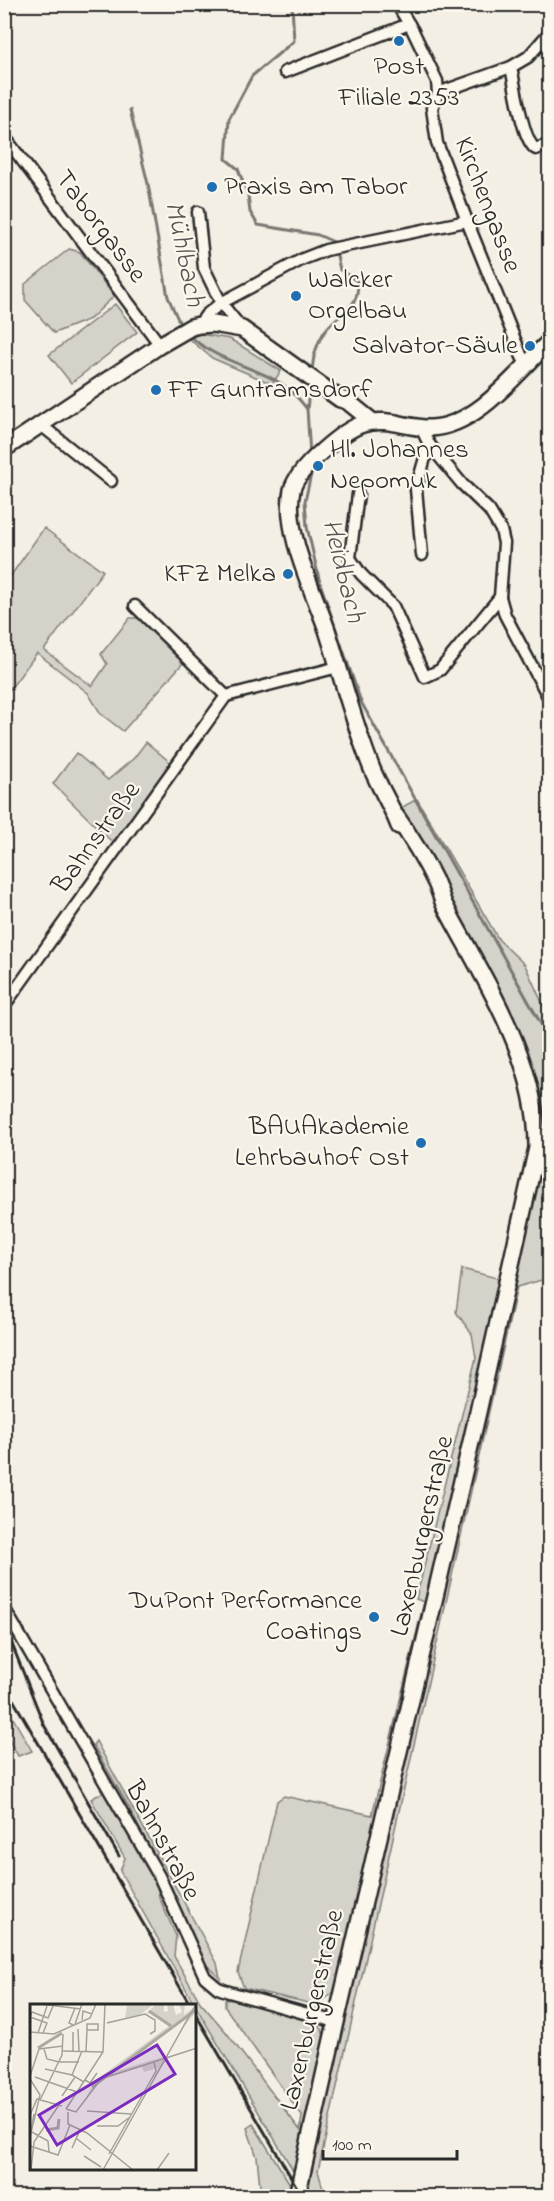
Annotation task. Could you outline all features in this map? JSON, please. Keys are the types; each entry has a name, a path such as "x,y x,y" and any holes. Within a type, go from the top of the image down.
{"street":[{"path":"402,7 434,73 438,93 512,67 528,57 549,32"},
{"path":"285,72 409,24"},
{"path":"512,67 531,146 536,149 549,144"},
{"name":"Kirchengasse","path":"438,93 432,108 438,143 467,221 522,357 527,364"},
{"name":"Taborgasse","path":"4,136 160,345"},
{"path":"198,212 204,268 221,303 242,329 340,399 355,407 372,422"},
{"path":"7,442 41,425 160,345 190,329 221,303 303,259 342,246 443,228 467,221"},
{"path":"190,329 213,324 242,329"},
{"name":"Laxenburgerstraße","path":"297,2196 537,1148 537,1124 533,1100 514,1041 436,883 396,816 369,763 293,531 292,491 304,467 361,424 396,422 421,428 442,427 462,419 478,409 511,381 549,341"},
{"path":"340,399 354,429"},
{"path":"41,425 111,481"},
{"path":"421,428 429,444 462,484 489,510 501,530 504,543 500,597 505,615 549,700"},
{"path":"422,555 416,489 429,444"},
{"path":"358,494 350,558 361,574 393,606 425,677 440,670 500,597"},
{"path":"135,606 226,696 338,667"},
{"name":"Bahnstraße","path":"4,1006 226,696"},
{"name":"Bahnstraße","path":"4,1608 159,1876 205,1977 218,1988 229,1992 336,2022"}],"shaded area":[{"path":"69,249 80,252 114,296 90,319 54,333 25,300 25,284"},
{"path":"115,304 137,332 71,383 49,355"},
{"path":"199,334 230,339 281,371 272,384 212,358 189,339"},
{"path":"44,528 103,571 44,650 92,686 107,664 101,654 130,618 141,618 183,663 123,731 101,714 88,693 37,653 5,696 5,584"},
{"path":"146,742 171,763 119,838 111,841 53,784 76,753 108,780 134,758"},
{"path":"417,799 499,940 525,965 549,1018 549,1278 517,1287 318,2171 325,2196 308,2196 303,2189 541,1158 544,1125 537,1088 399,809"},
{"path":"462,1269 497,1278 501,1292 341,1987 317,2005 244,1988 238,1972 277,1801 284,1796 372,1815 424,1602 416,1599 476,1358 472,1334 456,1312"},
{"path":"5,1704 32,1751 18,1756 5,1732"},
{"path":"96,1741 217,1963 220,1978 203,1961 129,1807 93,1745"},
{"path":"105,1791 157,1885 159,1897 176,1936 174,1956 200,2002 226,2032 300,2130 302,2116 225,2007 225,2000 234,1999 311,2020 322,2029 326,2044 297,2177 196,2007 120,1871 125,1858 91,1799"},
{"path":"253,2124 293,2189 292,2196 261,2196 257,2157 247,2128"}],"waterway":[{"name":"Heidbach","path":"292,4 294,41 252,76 229,119 226,159 238,169 248,195 250,212 258,225 318,235 334,242 335,245"},
{"name":"Mühlbach","path":"130,110 148,184 168,297 181,326"},
{"name":"Heidbach","path":"312,371 315,352 321,338 328,327 352,305 358,291 357,281 340,270 336,251"},
{"name":"Mühlbach","path":"187,333 212,352 279,383 293,393 307,409"},
{"name":"Heidbach","path":"310,383 307,409 310,455"},
{"name":"Heidbach","path":"312,470 305,501 307,527 320,583 361,702 550,1040"}],"railway":[{"path":"4,1624 44,1725 119,1856"},
{"path":"4,1684 190,2004"},
{"path":"196,2015 302,2196"}],"place":[{"name":"Post Filiale 2353","path":"399,41"},
{"name":"Praxis am Tabor","path":"212,187"},
{"name":"Walcker Orgelbau","path":"296,296"},
{"name":"Salvator-Säule","path":"530,346"},
{"name":"FF Guntramsdorf","path":"156,390"},
{"name":"Hl. Johannes Nepomuk","path":"318,466"},
{"name":"KFZ Melka","path":"288,574"},
{"name":"BAUAkademie Lehrbauhof Ost","path":"421,1143"},
{"name":"DuPont Performance Coatings","path":"374,1617"}]}
